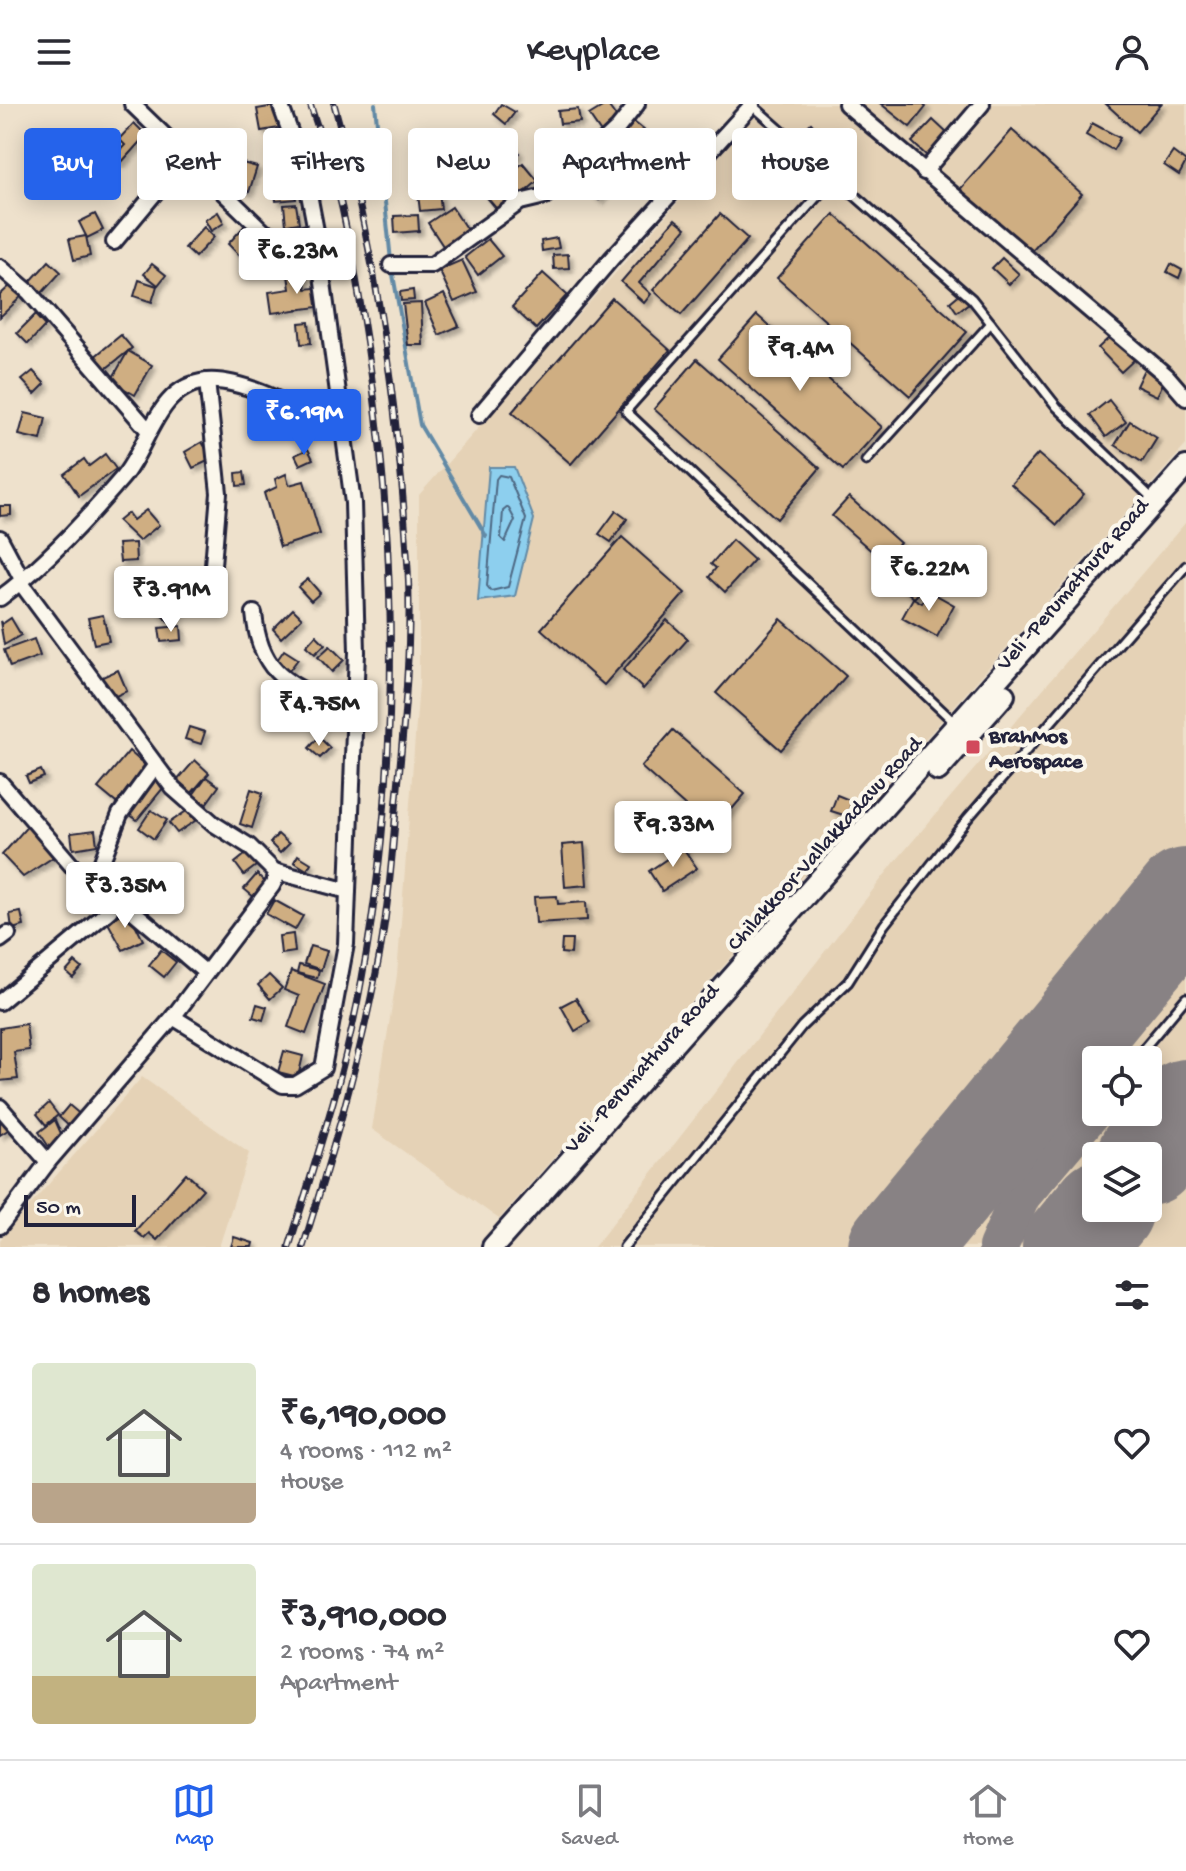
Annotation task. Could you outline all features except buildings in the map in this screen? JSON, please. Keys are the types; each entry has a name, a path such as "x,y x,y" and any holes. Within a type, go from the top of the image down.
{"main road":[{"name":"Chilakkoor-Vallakkadavu Road","path":"493,1247 1186,467"},
{"name":"Veli -Perumathura Road","path":"512,1247 1186,487"}],"street":[{"path":"132,104 156,128"},
{"path":"173,1017 283,1085 295,1085 323,1068 346,944 357,652 353,503 316,231 305,173 280,104"},
{"path":"846,104 1167,376 1186,398"},
{"path":"924,172 982,104"},
{"path":"479,415 612,258 752,105"},
{"path":"391,265 432,265 520,202 545,196 618,128 629,107"},
{"path":"114,242 149,200"},
{"path":"230,200 265,233 286,238 316,231"},
{"path":"0,267 29,292 148,430"},
{"path":"0,598 22,582 125,476 148,430 165,405 186,386 207,381 229,383 265,395 344,432"},
{"path":"207,381 219,493 211,589"},
{"path":"0,538 22,582 155,766 173,788 214,824 249,846 274,871 276,878 173,1017 48,1162 0,1226"},
{"path":"254,613 263,657 316,699 354,715"},
{"path":"90,884 120,814 155,766"},
{"path":"0,782 109,904"},
{"path":"274,871 348,891"},
{"path":"109,904 121,901 206,973"},
{"path":"0,1002 107,915 109,904"},
{"path":"0,1107 48,1162"}],"lane":[{"path":"752,105 777,128"},
{"path":"814,200 626,411 958,726"},
{"path":"856,200 972,299 1057,407 1156,502"},
{"path":"866,461 991,323"},
{"path":"624,1247 802,1026 848,982 884,925 968,818 1186,566"},
{"path":"1146,1046 1186,998"}],"shaded area":[{"path":"765,104 1186,104 1186,445 499,1219 372,1129 397,975 419,684 419,495 680,200 716,200 716,159 732,141 732,200 857,200 857,128 744,128"},
{"path":"1186,522 1186,1247 594,1247 894,863"},
{"path":"142,1077 249,1153 219,1247 0,1247 0,1240"}],"water":[{"path":"489,467 514,467 534,519 515,596 478,601"}],"waterway":[{"path":"375,104 391,261"},
{"path":"392,269 420,425 486,536"}],"taxiway":[{"path":"998,1247 1021,1195 1082,1123"}],"runway":[{"path":"898,1247 1186,898"},
{"path":"1159,1142 1186,1109"},
{"path":"1072,1247 1093,1222"}],"railway":[{"path":"289,1247 339,1080 362,978 377,883 386,787 390,690 390,592 374,398 342,208 310,104"},
{"path":"303,1247 352,1077 380,951 402,741 409,626 399,451 384,334 362,218 334,104"}],"place":[{"name":"BrahMos Aerospace","path":"973,747"}]}
